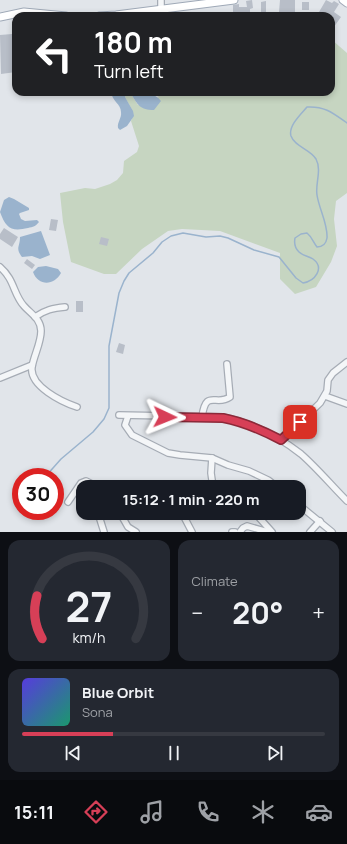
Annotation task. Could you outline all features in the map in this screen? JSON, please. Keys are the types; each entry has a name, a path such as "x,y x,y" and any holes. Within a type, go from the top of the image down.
{"main road":[{"path":"145,12 234,0"},
{"path":"343,0 347,3"},
{"path":"0,16 12,14"}],"street":[{"path":"161,0 161,9"},
{"path":"0,268 11,279 23,306 40,324 41,331 32,365 32,372 36,381 50,394 63,402 77,407"},
{"path":"35,317 49,309 65,307"},
{"path":"281,440 315,408 325,396 328,380 333,373 347,362"},
{"path":"202,417 205,403 209,401 227,399 230,397 227,364"},
{"path":"0,378 32,365"},
{"path":"325,396 347,404"},
{"path":"119,415 223,418 239,421 260,429 281,440 301,455 347,500"},
{"path":"128,416 124,425 132,435 168,453 212,458 228,465 249,471 268,480"},
{"path":"212,458 212,480"},
{"path":"68,502 76,490"},
{"path":"306,510 332,532"},
{"path":"100,520 104,532"},
{"path":"124,520 128,527 136,532"},
{"path":"186,520 192,532"},
{"path":"261,520 272,532"},
{"path":"310,532 320,521"},
{"path":"240,532 247,526 268,532"}],"green space":[{"path":"335,42 347,53 347,193 336,201 334,219 337,246 331,262 316,287 295,294 280,279 280,253 220,231 182,229 168,231 142,249 116,274 104,274 71,262 63,222 60,193 85,188 95,189 117,180 123,173 124,161 137,152 139,146 131,121 133,114 125,96 132,96 138,105 159,97 157,96 335,96"}],"water":[{"path":"112,96 125,96 133,111 134,116 127,126 120,130 118,126 121,116 121,109"},
{"path":"132,96 155,96 161,101 154,110 142,108"},
{"path":"9,197 29,208 29,210 19,214 21,219 25,221 37,220 39,222 36,225 22,229 10,228 0,212 4,200"},
{"path":"41,231 50,255 40,259 32,256 22,257 18,249 20,237"},
{"path":"46,266 58,269 61,273 54,280 46,283 38,280 33,272 38,267"}],"building":[{"path":"252,0 253,8 250,9 250,12 233,12 233,5 239,4 239,7 247,7 246,1"},
{"path":"280,0 295,0 295,12 279,12"},
{"path":"326,0 332,3 334,1 339,4 334,12 319,12"},
{"path":"266,1 266,12 261,12 261,2"},
{"path":"302,2 309,2 309,10 302,10"},
{"path":"335,13 341,17 335,25"},
{"path":"12,34 12,73 1,74 0,35"},
{"path":"51,219 58,220 56,231 49,230"},
{"path":"4,228 18,237 12,247 0,239 0,234"},
{"path":"101,237 109,239 107,246 99,244"},
{"path":"27,259 35,265 32,269 24,263"},
{"path":"76,301 83,301 83,312 76,312"},
{"path":"119,343 125,345 123,354 116,352"}],"waterway":[{"path":"53,468 61,459 93,432 104,419 109,408 109,346 119,293 129,273 153,253 162,242 171,236 183,233 206,237 220,236 254,250 279,257 296,278 303,283 315,277 318,270 317,263 313,259 299,252 296,247 295,238 301,234 307,233 317,247 323,246 327,240 326,227 317,195 318,163 310,153 293,140 291,136 291,128 307,107 324,109 333,113 347,123"}],"route":[{"path":"165,417 231,419 253,426 281,440 300,422"}]}
